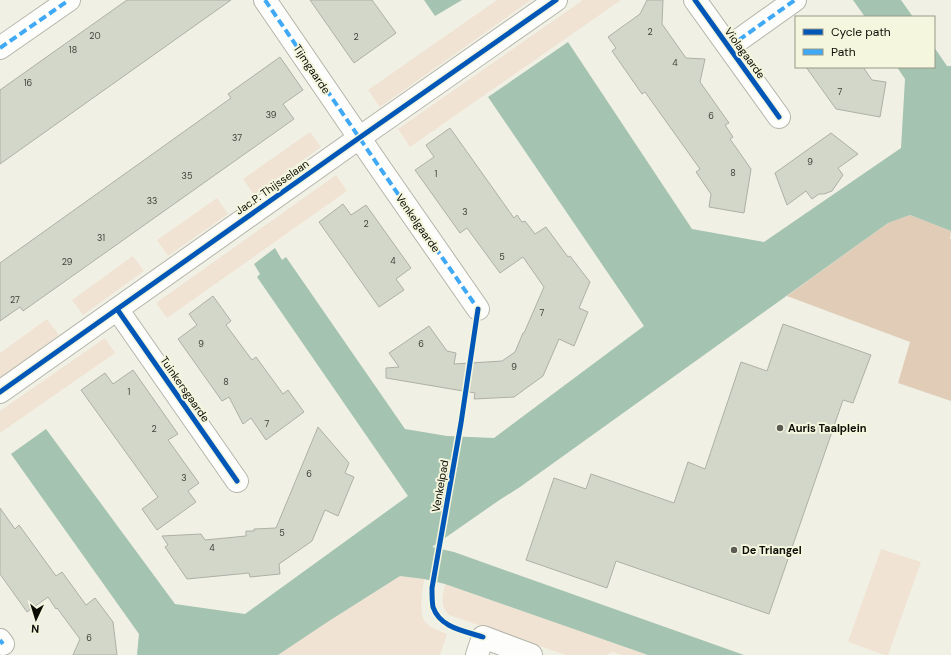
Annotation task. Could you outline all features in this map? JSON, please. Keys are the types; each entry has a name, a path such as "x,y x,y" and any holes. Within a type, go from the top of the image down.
{"street":[{"path":"0,48 69,0"},
{"name":"Tijmgaarde","path":"265,0 359,138"},
{"name":"Jac.P. Thijsselaan","path":"0,392 556,0"},
{"name":"Violagaarde","path":"695,0 779,117"},
{"path":"729,47 795,0"},
{"name":"Venkelgaarde","path":"359,138 478,309"},
{"name":"Tuinkersgaarde","path":"117,309 238,481"},
{"path":"480,646 531,655"}],"shaded area":[{"path":"424,0 462,0 435,16"},
{"path":"497,0 531,0 380,107 368,90"},
{"path":"583,0 621,0 410,147 398,129"},
{"path":"853,0 901,0 912,16 864,16"},
{"path":"568,42 692,229 764,242 901,148 905,79 898,68 935,68 935,48 947,66 951,66 951,231 910,215 888,223 520,487 432,547 454,552 744,655 648,655 445,584 424,579 400,576 278,655 137,655 139,634 11,454 46,429 175,604 245,614 408,496 257,277 260,274 254,264 275,248 282,260 286,257 405,429 447,436 494,438 644,326 488,97"},
{"path":"310,132 321,147 254,195 243,179"},
{"path":"336,175 347,191 167,318 156,303"},
{"path":"217,198 228,214 168,256 157,240"},
{"path":"910,215 951,231 951,401 898,383 910,342 787,296 888,223"},
{"path":"133,256 144,271 83,315 72,300"},
{"path":"47,319 59,335 1,378 0,353"},
{"path":"105,338 115,353 0,433 0,411"},
{"path":"881,549 921,562 888,655 848,642"},
{"path":"400,576 424,579 422,601 423,618 430,626 447,634 440,655 278,655 329,621"},
{"path":"445,584 648,655 621,655 613,652 606,655 566,655 449,615 443,604"}],"building":[{"path":"127,0 231,0 0,164 0,90"},
{"path":"310,0 372,0 396,33 354,63"},
{"path":"647,0 663,0 662,24 686,58 705,59 700,82 729,123 725,125 733,137 730,139 751,169 744,213 709,207 711,194 696,172 700,169 645,92 642,94 612,51 616,48 608,37 640,14"},
{"path":"280,57 303,90 283,104 294,119 23,311 20,307 0,321 0,263 231,98 228,94"},
{"path":"807,68 864,68 872,80 886,82 880,117 836,109"},
{"path":"450,128 514,218 517,215 522,222 525,221 535,234 546,227 568,257 570,256 590,282 579,308 588,312 574,346 559,339 543,376 514,397 474,399 475,393 386,378 386,368 399,367 389,353 429,326 447,351 456,353 454,364 502,361 515,352 544,287 523,257 500,273 467,228 460,233 415,170 434,157 426,145"},
{"path":"831,133 858,154 838,168 843,175 832,191 819,194 812,199 806,191 787,205 775,173"},
{"path":"343,204 351,215 366,205 411,268 396,279 404,290 379,307 319,222"},
{"path":"213,296 231,321 226,325 252,360 256,357 283,394 288,390 304,412 266,440 251,418 243,424 229,397 222,401 178,339 197,325 189,314"},
{"path":"783,324 871,355 853,403 843,400 769,614 616,561 607,588 526,560 554,478 586,489 591,474 674,503 688,462 705,469 741,362 767,371"},
{"path":"133,370 178,434 168,440 199,483 188,491 196,502 157,530 142,509 158,497 81,390 105,373 113,384"},
{"path":"318,427 349,463 345,473 354,477 338,516 325,510 312,541 279,564 280,574 250,577 249,573 187,579 165,547 168,545 162,536 201,534 205,540 246,536 246,531 276,528"},
{"path":"0,508 15,529 19,525 56,576 62,572 86,605 95,598 113,622 117,655 73,655 80,639 48,597 27,612 0,574"}],"marked path":[{"path":"0,48 69,0"},
{"path":"265,0 478,309"},
{"path":"729,47 795,0"},
{"path":"0,640 3,644"}],"cycle path":[{"path":"0,392 556,0"},
{"path":"695,0 779,117"},
{"path":"117,309 237,481"},
{"name":"Venkelpad","path":"478,309 461,423 432,595 433,607 441,620 454,628 483,637"}],"place":[{"name":"Auris Taalplein","path":"780,428"},
{"name":"De Triangel","path":"734,550"}]}
